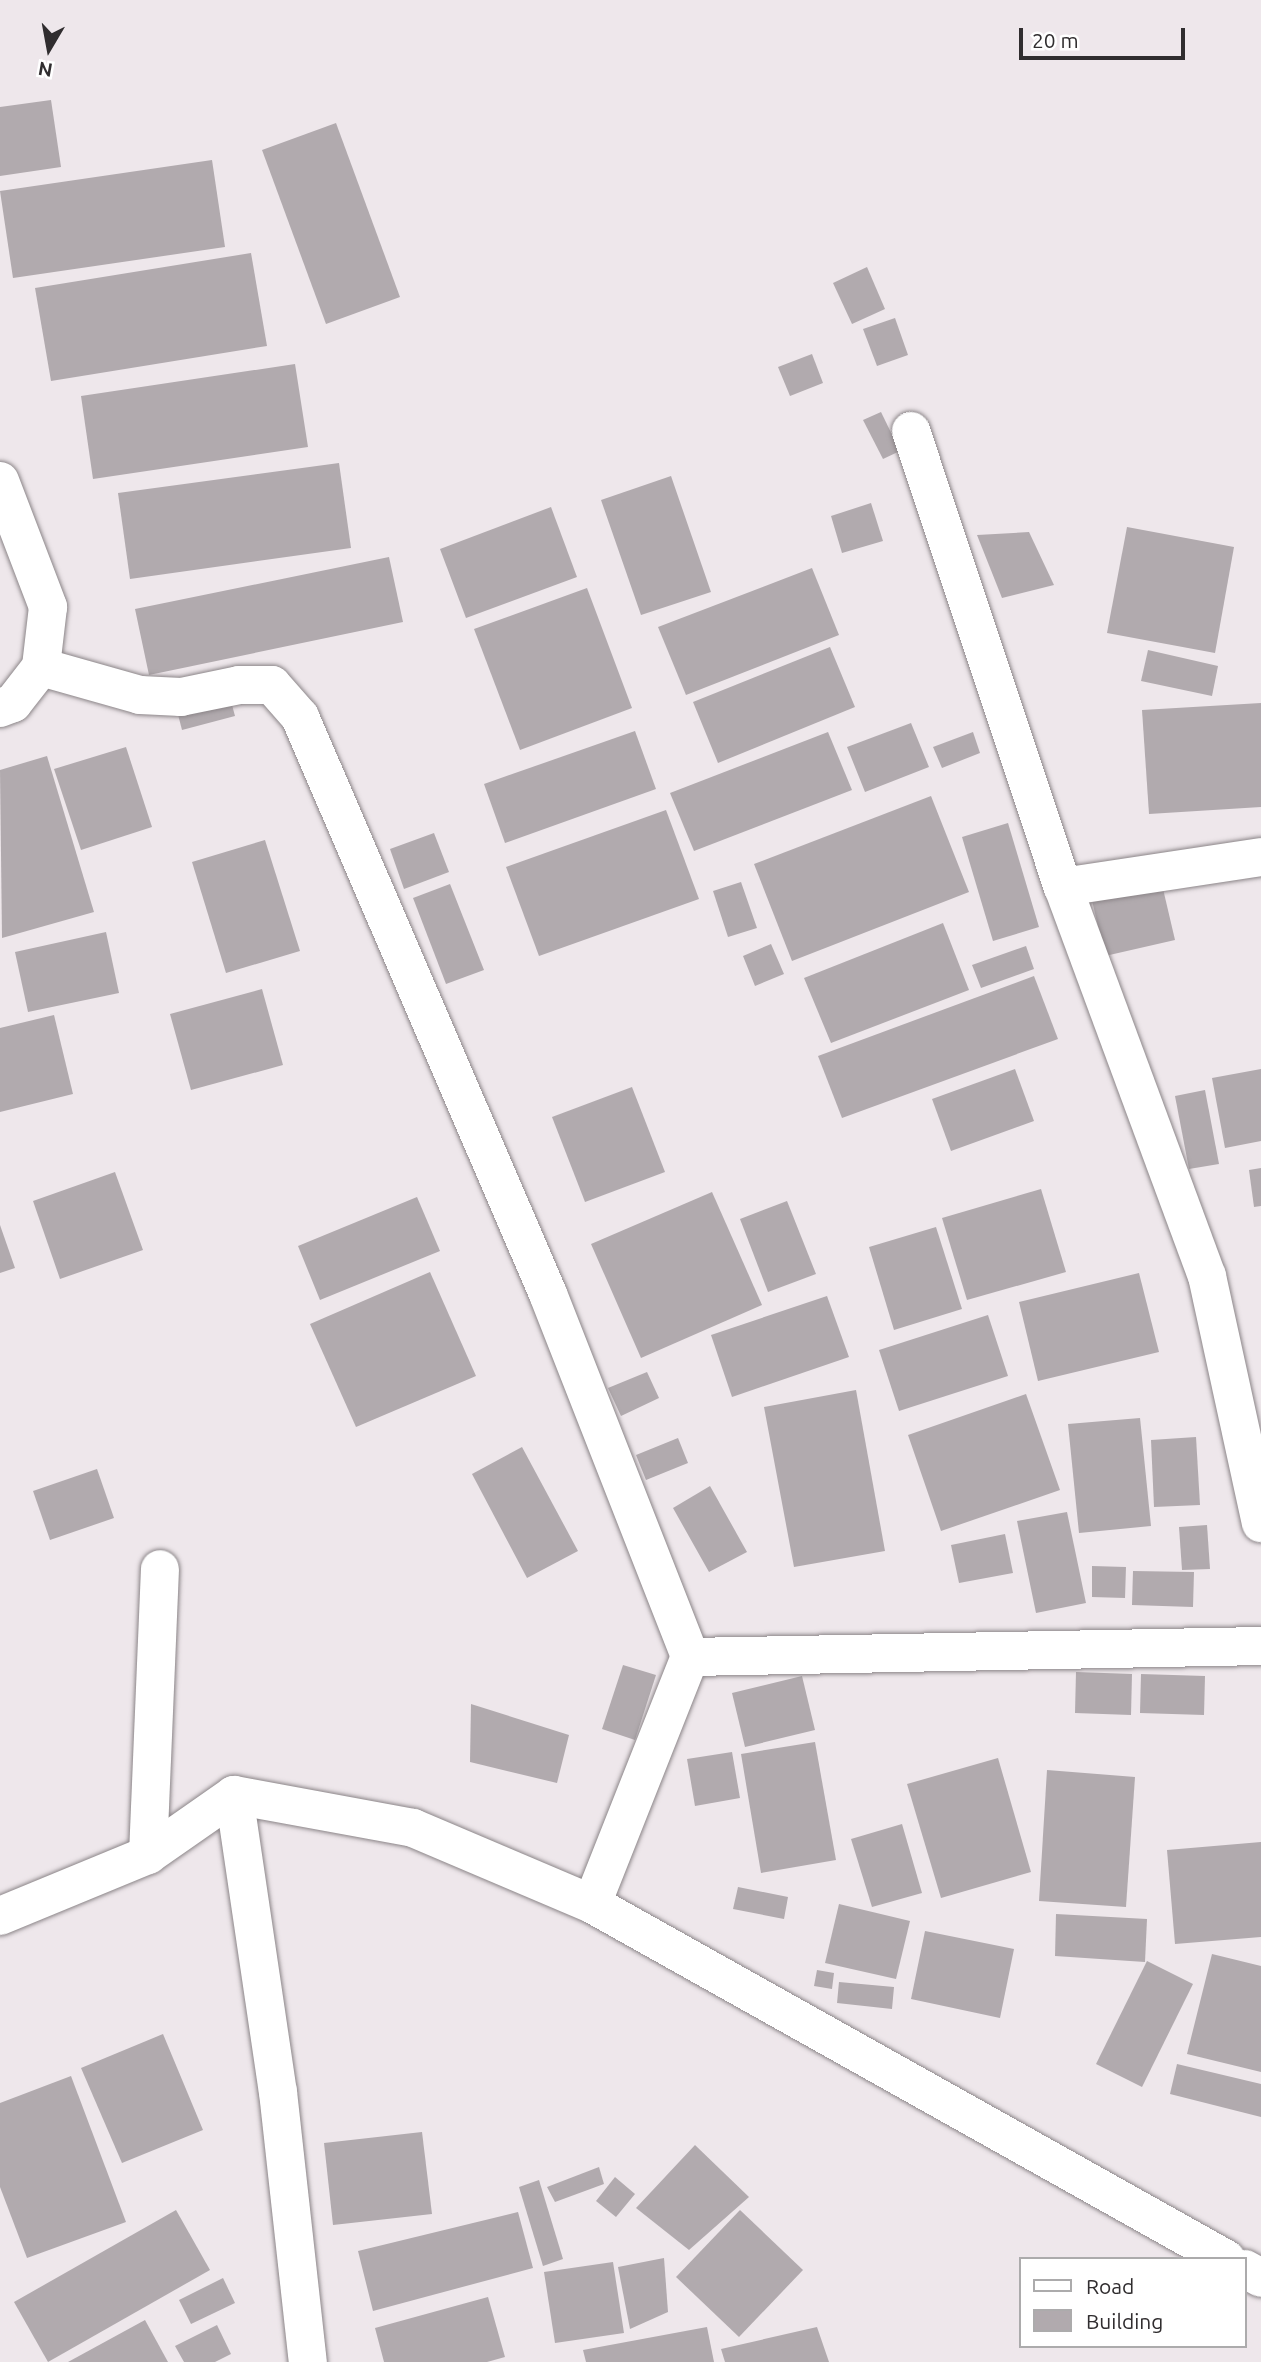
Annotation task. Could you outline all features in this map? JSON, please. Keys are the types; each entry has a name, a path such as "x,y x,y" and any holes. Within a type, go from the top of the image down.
{"street":[{"path":"911,431 1063,887 1208,1276 1261,1523"},
{"path":"0,481 48,607 41,667 13,703 0,708"},
{"path":"41,667 141,695 181,697 239,685 272,685 300,718 548,1294 690,1657 592,1904"},
{"path":"1063,887 1261,858"},
{"path":"148,1855 160,1569"},
{"path":"690,1657 1261,1646"},
{"path":"234,1795 278,2092 308,2362"},
{"path":"0,1916 148,1855 234,1795 413,1828 592,1904 1222,2257"}],"building":[{"path":"51,100 61,167 0,176 0,107"},
{"path":"336,123 400,297 326,324 262,150"},
{"path":"212,160 225,247 13,278 0,191"},
{"path":"251,253 267,346 51,381 35,288"},
{"path":"867,267 885,309 852,324 833,283"},
{"path":"895,318 908,355 877,366 863,329"},
{"path":"812,354 823,383 790,396 778,367"},
{"path":"295,364 308,447 93,479 81,396"},
{"path":"881,412 900,451 883,459 863,420"},
{"path":"339,463 351,548 130,579 118,493"},
{"path":"671,476 711,592 641,615 601,500"},
{"path":"871,503 883,541 842,553 831,516"},
{"path":"551,507 577,577 466,618 440,549"},
{"path":"1127,527 1234,547 1215,653 1107,633"},
{"path":"1029,532 1054,585 1002,598 977,535"},
{"path":"389,557 403,622 149,675 135,609"},
{"path":"812,568 839,635 686,695 658,627"},
{"path":"587,588 632,708 520,750 474,629"},
{"path":"830,647 855,707 718,763 693,702"},
{"path":"1148,650 1218,666 1212,696 1141,681"},
{"path":"228,690 235,716 182,730 175,703"},
{"path":"1261,703 1261,807 1149,814 1142,710"},
{"path":"911,723 929,767 865,792 847,747"},
{"path":"635,731 656,789 505,843 484,784"},
{"path":"828,732 852,790 694,851 670,793"},
{"path":"973,732 980,753 942,768 933,747"},
{"path":"126,747 152,827 81,850 54,769"},
{"path":"47,756 94,912 2,938 0,770"},
{"path":"931,796 969,892 792,961 754,864"},
{"path":"666,810 699,899 539,956 506,867"},
{"path":"1008,823 1039,927 993,941 962,837"},
{"path":"434,833 449,872 404,889 390,849"},
{"path":"265,840 300,951 226,973 192,862"},
{"path":"1160,876 1175,940 1105,956 1090,892"},
{"path":"741,882 757,928 728,937 713,891"},
{"path":"450,884 484,970 446,984 413,898"},
{"path":"943,923 969,990 831,1043 804,978"},
{"path":"106,932 119,993 28,1012 15,952"},
{"path":"771,944 784,974 755,986 743,956"},
{"path":"1026,946 1034,969 981,988 972,965"},
{"path":"1034,976 1058,1039 842,1118 818,1056"},
{"path":"262,989 283,1065 191,1090 170,1014"},
{"path":"54,1015 73,1094 0,1112 0,1028"},
{"path":"1015,1069 1034,1121 951,1151 932,1099"},
{"path":"1261,1069 1261,1141 1225,1148 1212,1078"},
{"path":"632,1087 665,1172 585,1202 552,1117"},
{"path":"1205,1090 1219,1164 1189,1169 1175,1096"},
{"path":"1261,1168 1261,1206 1254,1207 1249,1170"},
{"path":"115,1172 143,1250 60,1279 33,1201"},
{"path":"1041,1189 1066,1272 967,1300 942,1218"},
{"path":"712,1192 762,1305 641,1358 591,1244"},
{"path":"417,1197 440,1251 320,1300 298,1246"},
{"path":"787,1201 816,1274 768,1292 740,1219"},
{"path":"0,1225 15,1268 0,1273"},
{"path":"936,1227 962,1309 894,1330 869,1247"},
{"path":"430,1272 476,1376 356,1427 310,1324"},
{"path":"1139,1273 1159,1352 1038,1381 1019,1302"},
{"path":"827,1296 849,1357 732,1397 711,1335"},
{"path":"988,1315 1008,1376 899,1411 879,1350"},
{"path":"647,1372 659,1398 621,1416 608,1388"},
{"path":"856,1390 885,1551 794,1567 764,1407"},
{"path":"1026,1394 1060,1490 941,1531 908,1435"},
{"path":"1140,1418 1151,1526 1079,1533 1068,1424"},
{"path":"1196,1437 1200,1505 1154,1507 1151,1440"},
{"path":"678,1438 688,1463 646,1480 636,1455"},
{"path":"522,1447 578,1551 527,1578 472,1474"},
{"path":"97,1469 114,1518 50,1540 33,1491"},
{"path":"710,1486 747,1552 709,1572 673,1508"},
{"path":"1067,1512 1086,1603 1036,1613 1017,1521"},
{"path":"1207,1525 1210,1569 1182,1570 1179,1527"},
{"path":"1005,1534 1013,1573 959,1583 951,1545"},
{"path":"1092,1566 1126,1567 1125,1598 1092,1597"},
{"path":"1133,1571 1194,1572 1193,1607 1132,1605"},
{"path":"623,1665 656,1675 635,1740 602,1729"},
{"path":"1076,1672 1132,1674 1131,1715 1075,1713"},
{"path":"1141,1674 1205,1676 1204,1715 1140,1713"},
{"path":"802,1676 815,1730 745,1747 732,1693"},
{"path":"471,1704 569,1735 557,1783 470,1762"},
{"path":"815,1742 836,1860 761,1873 741,1754"},
{"path":"732,1752 740,1798 695,1806 687,1759"},
{"path":"998,1758 1031,1872 941,1898 907,1784"},
{"path":"1047,1770 1135,1777 1126,1907 1039,1901"},
{"path":"902,1824 922,1893 872,1907 851,1839"},
{"path":"1261,1842 1261,1937 1175,1944 1167,1850"},
{"path":"738,1887 788,1897 784,1919 733,1909"},
{"path":"839,1904 910,1921 896,1979 825,1963"},
{"path":"1056,1914 1147,1919 1145,1962 1055,1956"},
{"path":"925,1931 1014,1949 1000,2018 911,1999"},
{"path":"1212,1954 1261,1966 1261,2072 1187,2054"},
{"path":"1147,1961 1193,1984 1142,2087 1096,2064"},
{"path":"817,1970 834,1973 832,1989 814,1986"},
{"path":"839,1982 894,1987 892,2009 837,2003"},
{"path":"163,2034 203,2130 122,2163 81,2068"},
{"path":"1177,2064 1261,2084 1261,2117 1170,2094"},
{"path":"71,2076 126,2222 27,2258 0,2187 0,2103"},
{"path":"422,2132 432,2214 333,2225 324,2143"},
{"path":"695,2145 749,2197 689,2250 636,2208"},
{"path":"599,2167 604,2184 555,2202 547,2187"},
{"path":"615,2177 635,2194 616,2217 596,2201"},
{"path":"539,2180 563,2259 543,2266 519,2187"},
{"path":"176,2210 210,2270 48,2362 14,2302"},
{"path":"740,2210 803,2270 739,2337 676,2277"},
{"path":"518,2212 533,2268 373,2311 358,2251"},
{"path":"664,2258 668,2312 630,2329 618,2267"},
{"path":"613,2262 624,2333 555,2343 544,2272"},
{"path":"223,2278 235,2303 191,2324 179,2300"},
{"path":"488,2297 505,2357 487,2362 384,2362 375,2328"},
{"path":"145,2320 168,2362 68,2362"},
{"path":"217,2325 231,2354 215,2362 184,2362 175,2346"},
{"path":"707,2327 714,2362 586,2362 583,2350"},
{"path":"817,2327 829,2362 725,2362 721,2349"}]}
